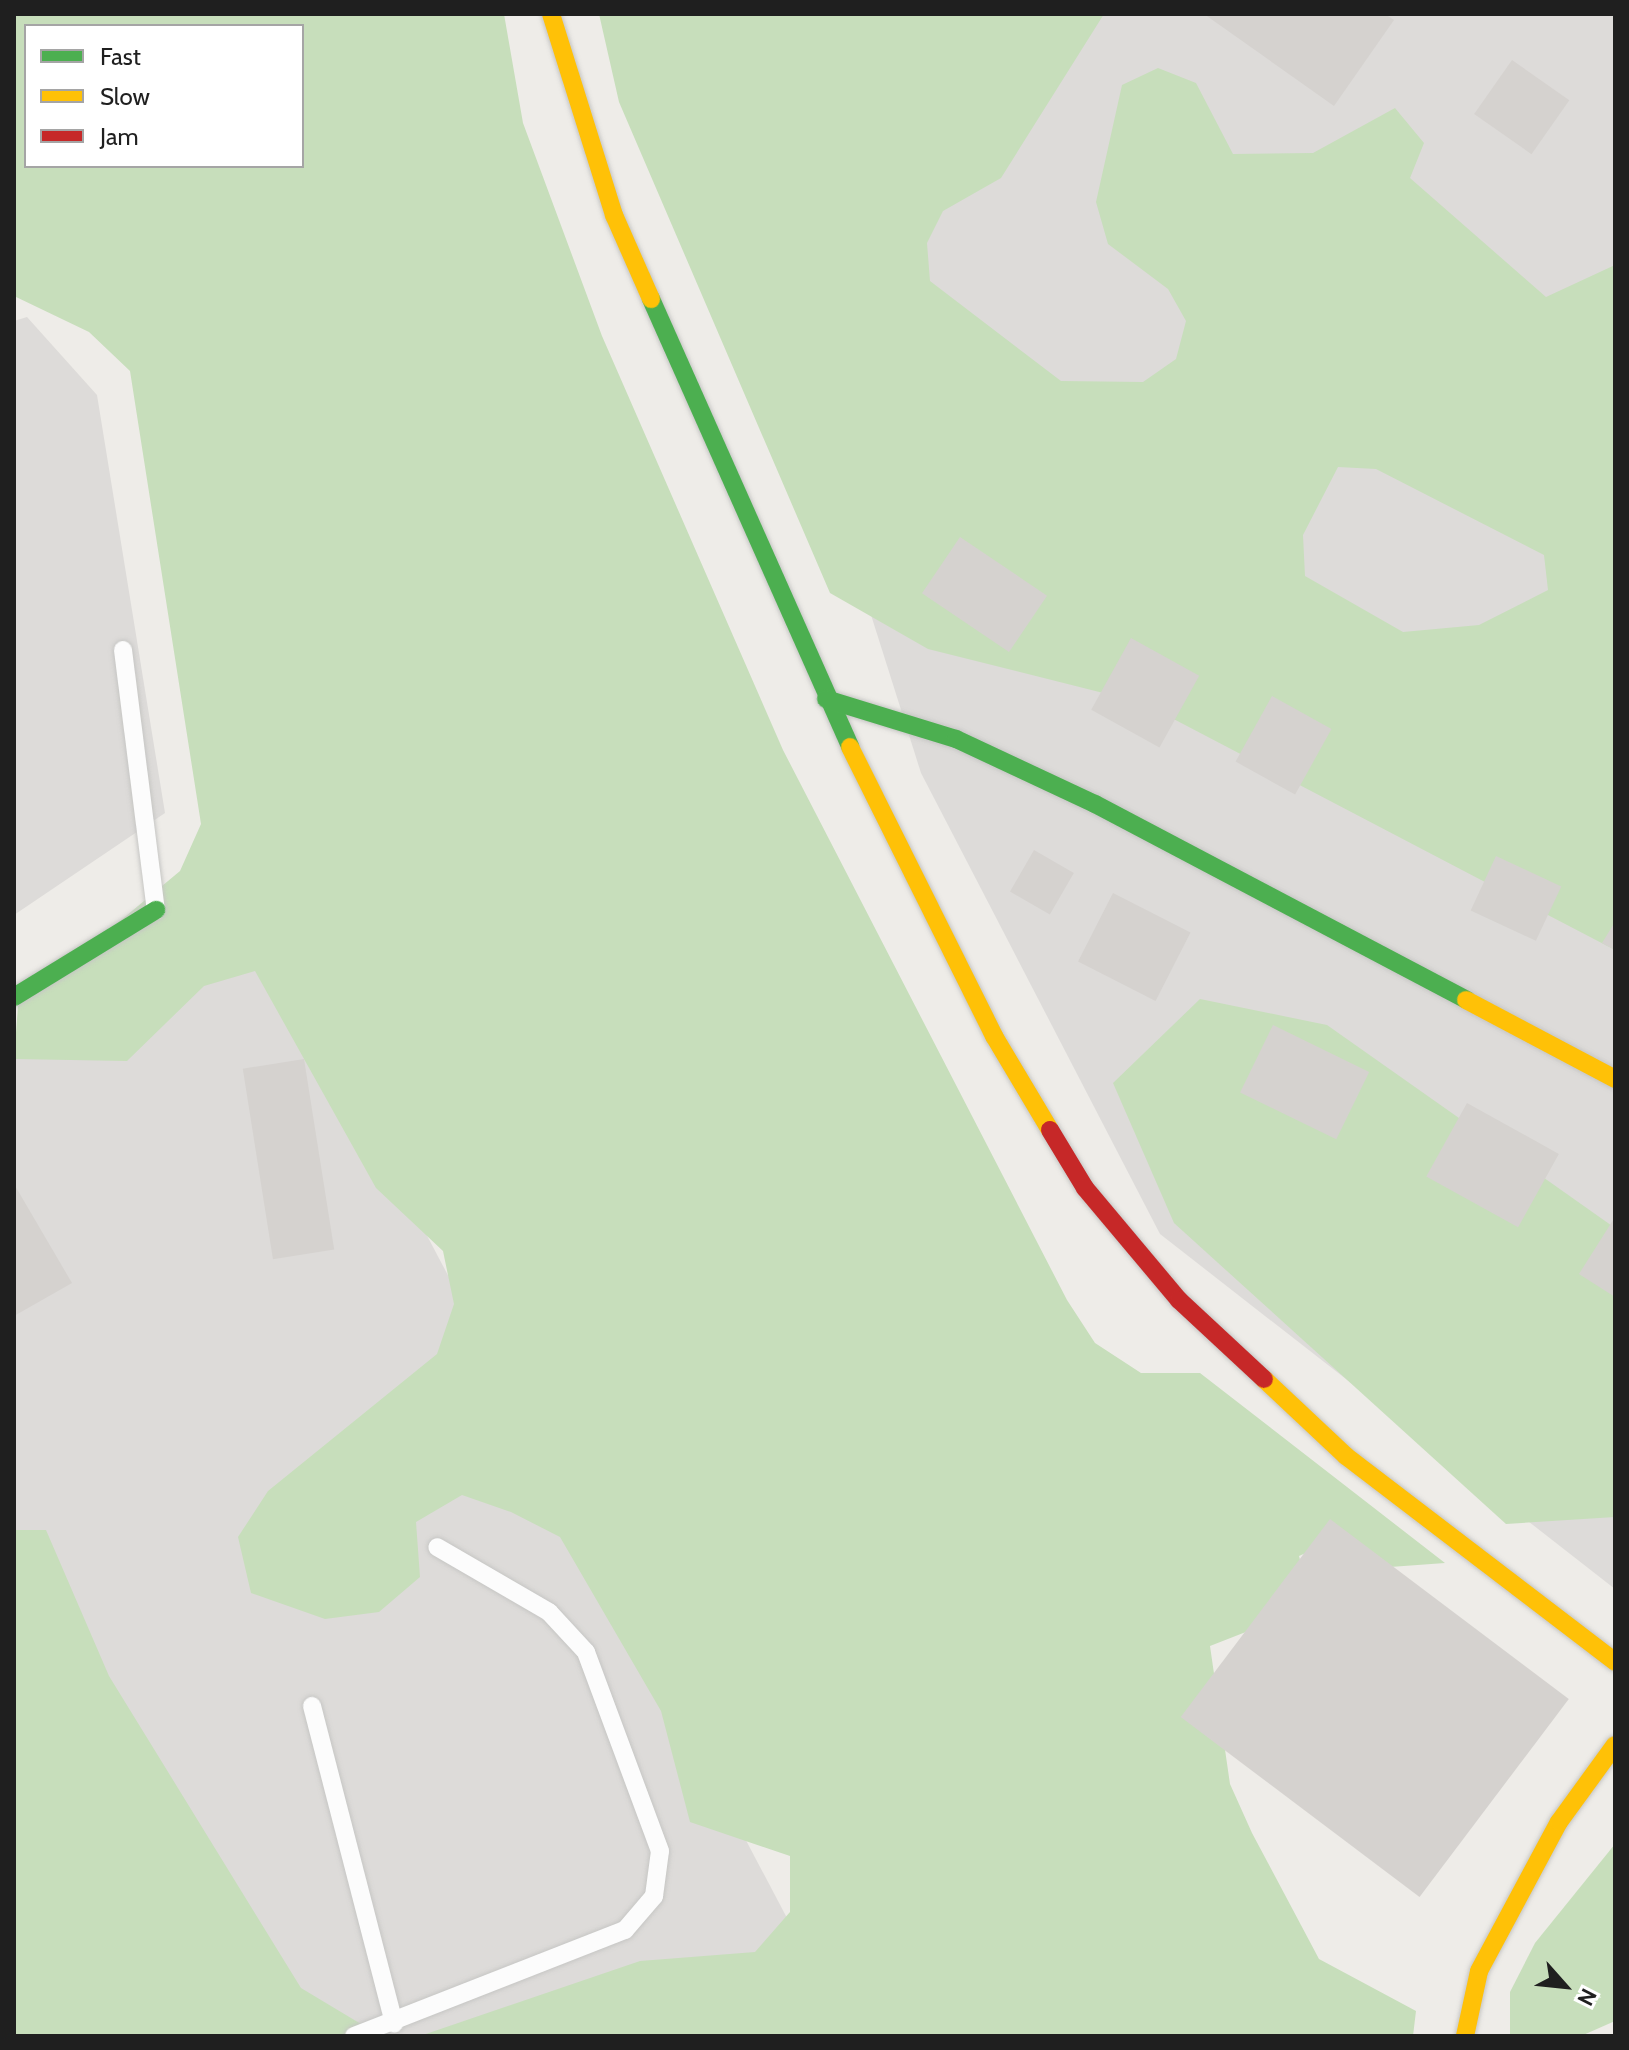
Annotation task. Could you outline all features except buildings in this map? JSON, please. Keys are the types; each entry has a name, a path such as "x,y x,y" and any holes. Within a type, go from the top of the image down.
{"street":[{"path":"551,14 614,215 826,699 994,1036 1085,1188 1179,1300 1346,1456 1615,1662"},
{"path":"826,699 956,739 1095,804 1615,1079"},
{"path":"14,997 156,910"},
{"path":"1465,2036 1479,1971 1559,1822 1615,1745"}],"lane":[{"path":"123,650 156,910"},
{"path":"354,2036 394,2024 625,1930 654,1896 660,1851 586,1652 549,1612 437,1547"},
{"path":"312,1706 394,2024"}],"shaded area":[{"path":"956,14 1615,14 1615,1589 1160,1234 921,773 785,343"},
{"path":"27,317 97,395 165,813 14,915 14,321"},
{"path":"241,883 787,1918 723,2036 14,2036 14,1051"}],"green space":[{"path":"14,14 504,14 523,123 602,336 783,750 1067,1300 1095,1343 1141,1373 1200,1373 1445,1563 1390,1567 1348,1534 1299,1556 1312,1606 1210,1646 1230,1784 1252,1833 1319,1959 1416,2011 1413,2036 420,2036 640,1961 755,1952 790,1912 790,1856 690,1822 661,1711 560,1537 511,1512 462,1495 416,1522 420,1577 379,1612 325,1619 251,1593 238,1537 268,1491 437,1354 454,1304 443,1251 376,1188 255,971 204,986 127,1061 14,1059 18,1006 180,871 201,824 130,371 89,332 14,296"},
{"path":"599,14 1104,14 1001,178 943,211 927,243 930,281 1061,381 1143,382 1176,359 1186,321 1168,289 1108,244 1096,202 1122,85 1158,68 1196,83 1233,154 1313,153 1395,108 1424,143 1410,178 1546,297 1615,265 1615,950 1143,703 928,649 830,593 619,102","holes":["1338,467 1376,469 1544,555 1548,590 1479,625 1403,632 1305,576 1303,535"]},
{"path":"1200,999 1327,1025 1615,1228 1615,1517 1506,1524 1174,1223 1113,1083"},
{"path":"14,1530 46,1530 109,1676 301,1988 381,2036 14,2036"},
{"path":"1615,1844 1615,2021 1581,2036 1510,2036 1510,1992 1535,1943"}],"traffic: fast":[{"path":"651,299 850,747"},
{"path":"826,699 956,739 1095,804 1466,1000"},
{"path":"14,997 156,910"}],"traffic: slow":[{"path":"551,14 614,215 651,299"},
{"path":"850,747 994,1036 1050,1130"},
{"path":"1466,1000 1615,1079"},
{"path":"1264,1379 1346,1456 1615,1662"},
{"path":"1465,2036 1479,1971 1559,1822 1615,1745"}],"traffic: jam":[{"path":"1050,1130 1085,1188 1179,1300 1264,1379"}]}
